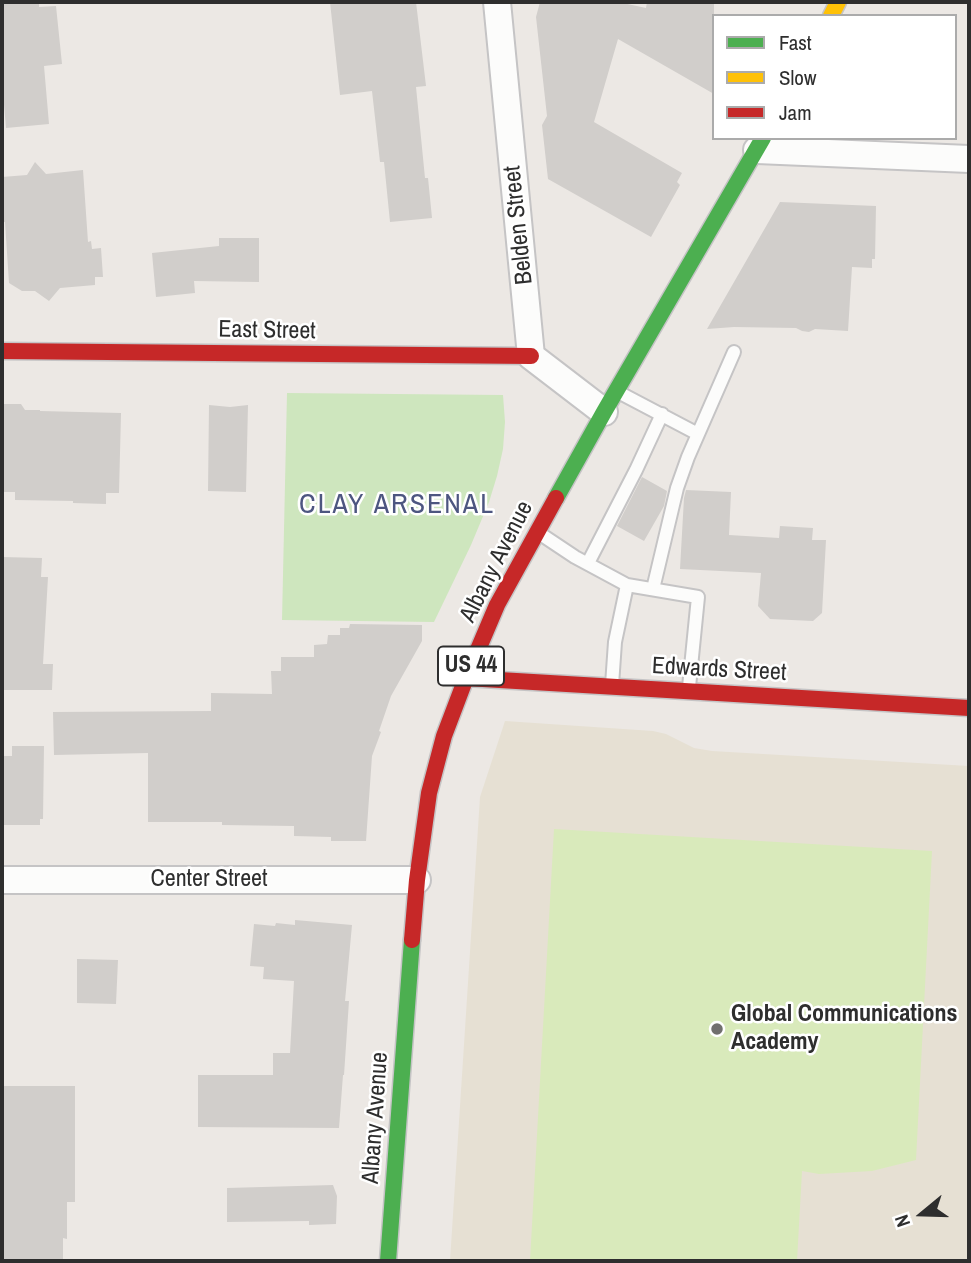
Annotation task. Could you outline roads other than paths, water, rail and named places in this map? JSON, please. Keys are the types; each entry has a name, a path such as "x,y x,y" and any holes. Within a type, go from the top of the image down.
{"main road":[{"name":"Albany Avenue","path":"388,1261 417,880 429,793 444,736 496,605 760,144"},
{"name":"East Street","path":"2,351 531,356"},
{"name":"Edwards Street","path":"466,678 969,708"}],"street":[{"name":"Belden Street","path":"497,2 531,356"},
{"path":"760,144 969,159"},
{"path":"531,356 610,402"},
{"name":"Center Street","path":"2,880 417,880"}],"lane":[{"path":"653,589 677,488 733,352"},
{"path":"610,402 662,414 698,434"},
{"path":"587,564 662,414"},
{"path":"537,532 587,564 627,585 698,597 688,691"},
{"path":"611,686 615,642 627,585"}],"place":[{"name":"Global Communications Academy","path":"717,1029"}],"district":[{"name":"CLAY ARSENAL","path":"397,505"}]}
